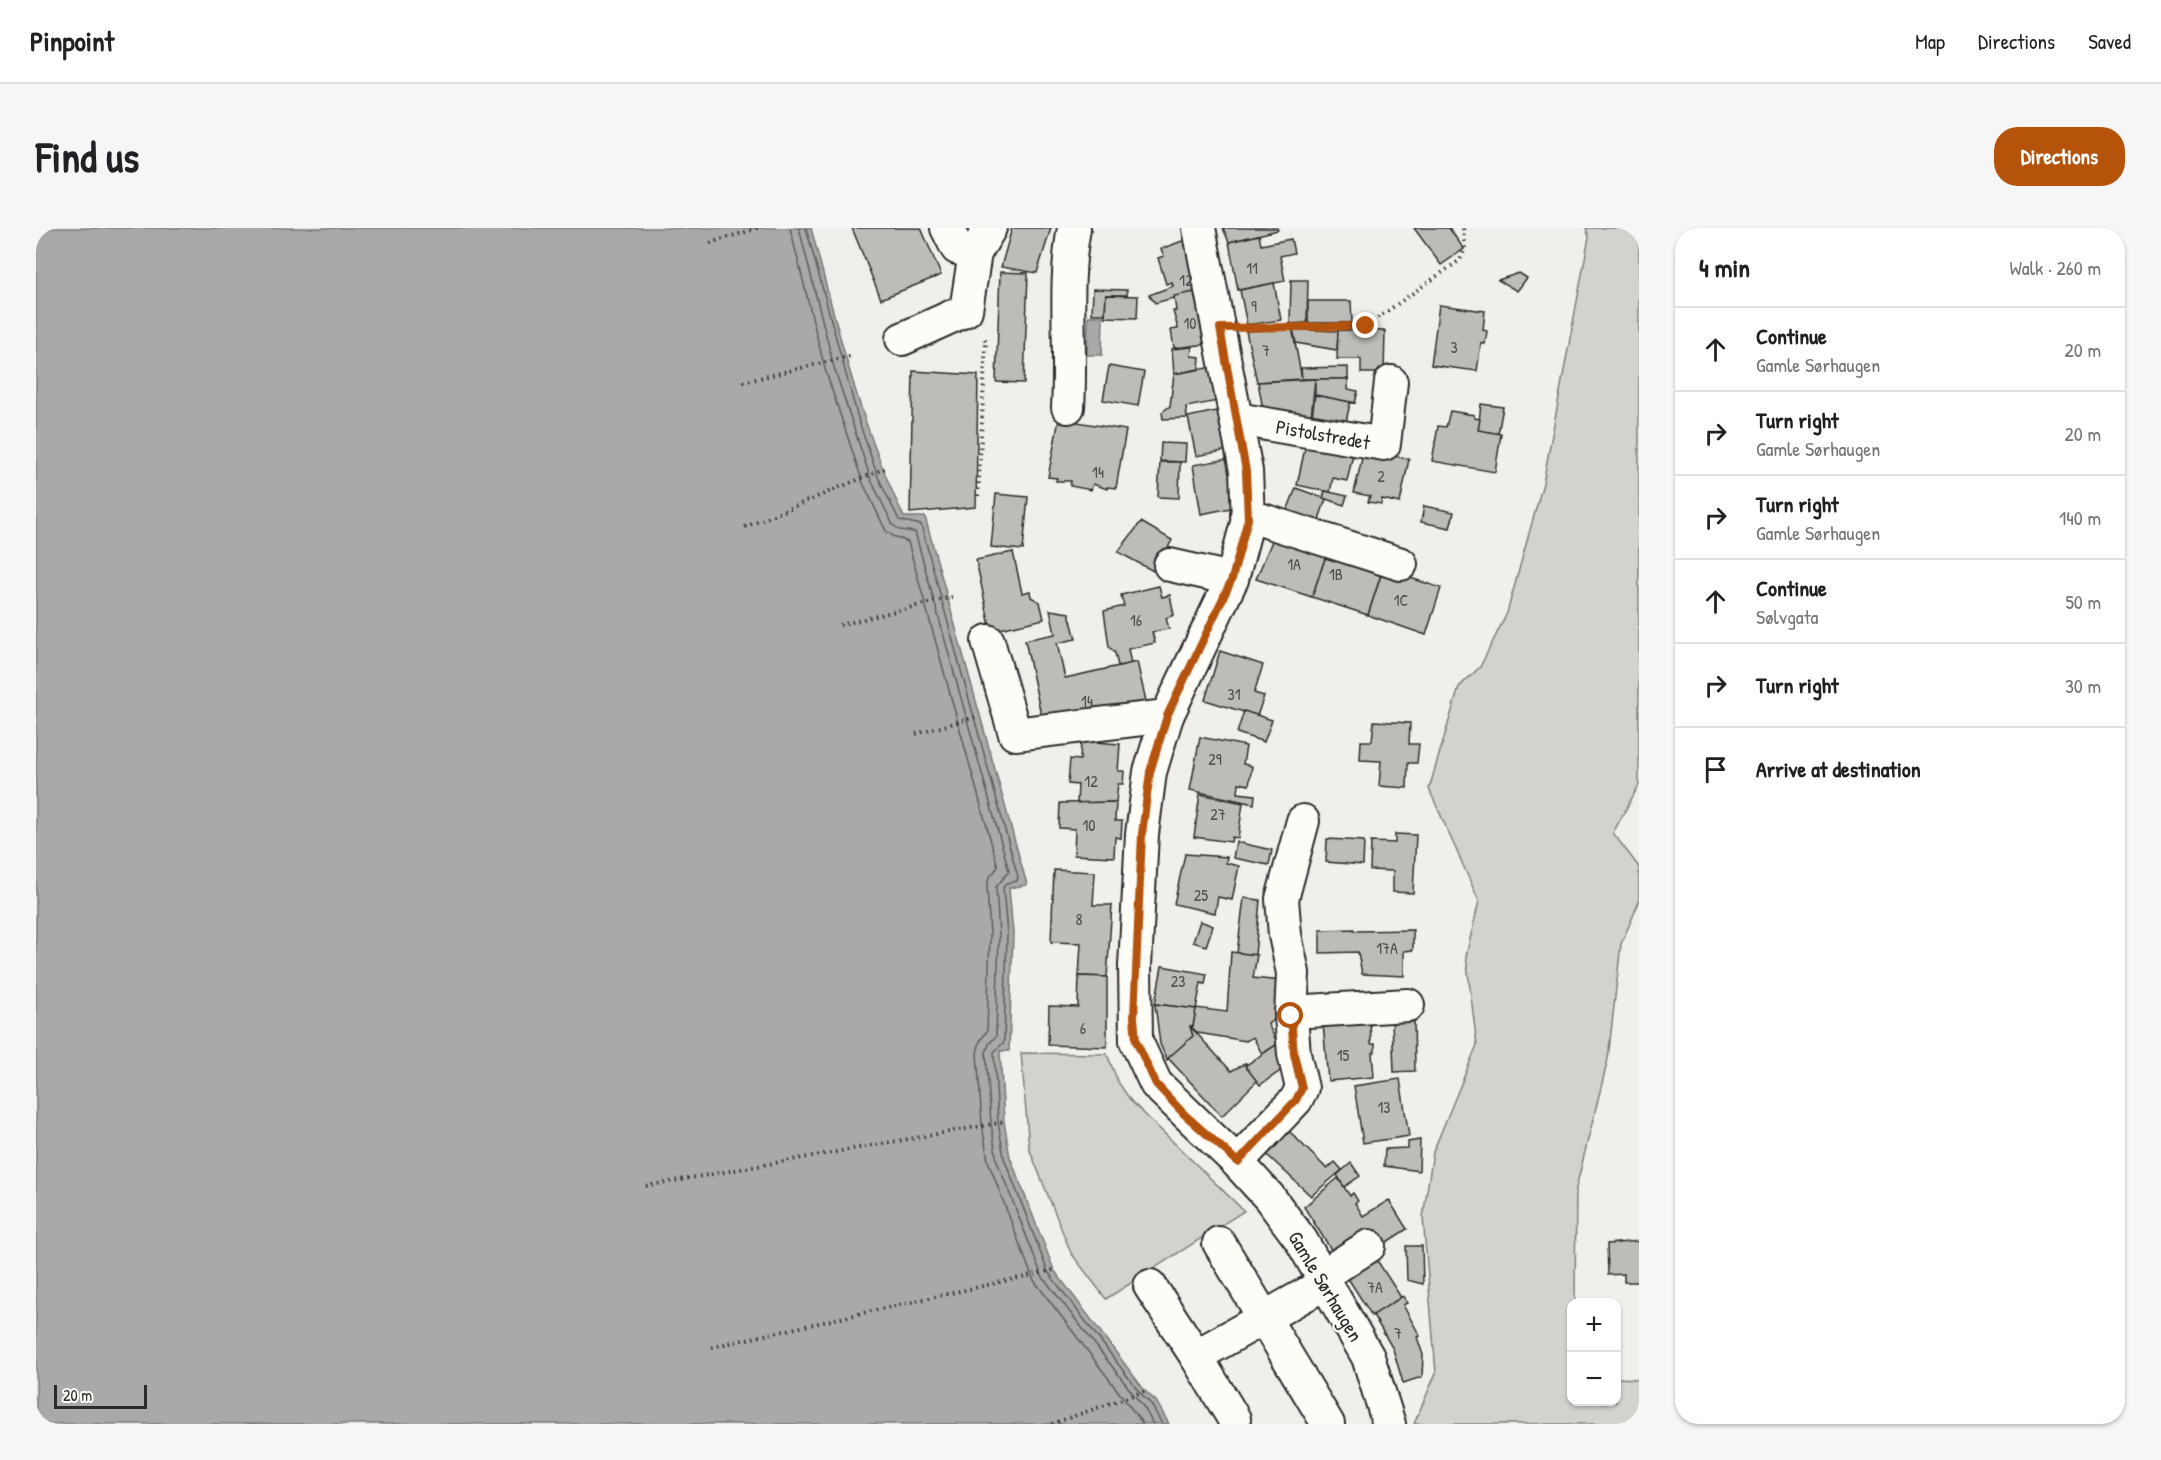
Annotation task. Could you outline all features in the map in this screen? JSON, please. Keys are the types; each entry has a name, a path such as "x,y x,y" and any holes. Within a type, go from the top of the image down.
{"street":[{"path":"947,228 957,248 982,240"},
{"path":"1068,407 1071,366 1068,258 1074,228"},
{"name":"Gamle Sørhaugen","path":"1199,228 1246,471 1247,515 1236,565 1167,716 1150,772 1142,834 1135,966 1136,1041 1156,1084 1184,1114 1238,1162 1269,1197 1300,1240 1368,1357 1389,1424"},
{"path":"902,339 966,310 982,240"},
{"name":"Pistolstredet","path":"1237,419 1384,444 1391,382"},
{"path":"1247,515 1401,564"},
{"path":"1170,565 1236,565"},
{"path":"988,641 1015,734 1167,716"},
{"path":"1238,1162 1296,1100 1302,1088 1294,1054 1291,1012 1293,973 1285,935 1282,899 1303,821"},
{"path":"1291,1012 1408,1005"},
{"path":"1219,1243 1328,1424"},
{"path":"1196,1356 1265,1317 1369,1246"},
{"path":"1150,1286 1234,1419"}],"path":[{"path":"710,243 758,228"},
{"path":"1220,328 1366,326 1460,260 1465,249 1463,228"},
{"path":"966,310 986,341 978,496"},
{"path":"743,382 851,356"},
{"path":"745,527 886,468"},
{"path":"840,625 952,597"},
{"path":"916,734 983,714"},
{"path":"646,1186 1004,1122"},
{"path":"712,1347 1054,1270"},
{"path":"1052,1424 1145,1391"}],"shaded area":[{"path":"1586,228 1639,228 1639,785 1613,833 1639,867 1639,902 1621,944 1608,1059 1576,1188 1575,1298 1567,1298 1567,1406 1621,1406 1621,1378 1639,1379 1639,1424 1414,1424 1436,1373 1423,1217 1433,1152 1477,1045 1466,956 1479,901 1429,789 1459,687 1480,667 1507,613 1543,483 1589,237"},
{"path":"1021,1053 1107,1054 1118,1082 1131,1101 1244,1211 1106,1299 1071,1253 1029,1148"}],"water":[{"path":"36,228 811,228 851,375 888,482 904,517 925,517 1027,885 1009,888 1013,933 1009,1051 1000,1051 1004,1121 1010,1157 1054,1270 1145,1391 1156,1401 1169,1424 36,1424"},
{"path":"1088,316 1103,316 1102,355 1087,355"}],"building":[{"path":"852,228 921,228 941,275 881,299"},
{"path":"1012,228 1051,228 1037,273 1001,267"},
{"path":"1223,228 1277,228 1278,230 1229,242"},
{"path":"1414,228 1449,228 1464,249 1441,265"},
{"path":"1259,235 1261,245 1291,239 1294,253 1280,256 1285,281 1238,290 1229,242"},
{"path":"1185,240 1196,266 1200,291 1155,303 1149,295 1173,286 1172,282 1166,284 1158,258 1164,256 1161,249"},
{"path":"1000,272 1028,273 1024,383 996,382"},
{"path":"1519,273 1527,278 1517,291 1498,280"},
{"path":"1291,280 1308,280 1307,323 1290,324"},
{"path":"1274,283 1281,320 1247,325 1240,290"},
{"path":"1093,289 1127,290 1127,295 1106,295 1105,314 1092,314"},
{"path":"1200,291 1208,344 1174,348 1171,330 1178,329 1173,311 1176,311 1174,296"},
{"path":"1106,295 1138,296 1137,318 1105,317"},
{"path":"1308,301 1351,301 1352,323 1308,323"},
{"path":"1439,305 1485,311 1483,330 1487,331 1485,344 1481,343 1477,371 1431,365"},
{"path":"1292,327 1302,379 1257,382 1246,331"},
{"path":"1293,329 1338,331 1337,350 1296,343"},
{"path":"1338,330 1385,331 1384,373 1361,373 1361,359 1337,359"},
{"path":"1192,347 1191,356 1200,357 1199,369 1174,374 1172,349"},
{"path":"1109,366 1144,372 1138,406 1103,400"},
{"path":"1213,367 1218,401 1186,407 1187,418 1163,419 1162,412 1170,406 1174,374"},
{"path":"1348,367 1348,379 1302,379 1301,368"},
{"path":"913,371 978,375 976,507 910,513"},
{"path":"1315,379 1310,427 1265,421 1258,382"},
{"path":"1315,379 1348,379 1348,389 1358,391 1355,403 1315,395"},
{"path":"1315,395 1355,403 1350,403 1343,436 1310,429"},
{"path":"1481,404 1503,407 1498,434 1478,430"},
{"path":"1221,410 1229,450 1196,456 1188,417"},
{"path":"1450,411 1474,415 1474,418 1480,419 1478,430 1501,434 1495,472 1432,461 1438,426 1446,427"},
{"path":"1059,419 1126,430 1116,488 1107,487 1107,489 1093,484 1091,490 1070,486 1071,481 1056,481 1057,478 1048,477"},
{"path":"1307,439 1354,450 1347,481 1333,478 1330,492 1297,485"},
{"path":"1161,443 1186,444 1185,462 1160,461"},
{"path":"1364,450 1409,459 1400,503 1382,499 1381,504 1368,502 1370,496 1354,493"},
{"path":"1228,459 1236,507 1201,514 1193,465"},
{"path":"1160,462 1180,462 1179,498 1158,497"},
{"path":"1296,488 1326,499 1316,528 1285,516"},
{"path":"1325,491 1347,496 1344,505 1323,498"},
{"path":"996,494 1028,497 1023,550 991,547"},
{"path":"1424,506 1454,512 1450,528 1421,522"},
{"path":"1141,522 1172,540 1155,572 1118,552"},
{"path":"1275,534 1328,550 1312,597 1256,579"},
{"path":"1328,550 1383,569 1368,615 1312,597"},
{"path":"1013,552 1022,593 1030,591 1031,597 1040,602 1044,619 991,631 976,560"},
{"path":"1383,569 1441,588 1426,635 1368,615"},
{"path":"1159,586 1162,597 1170,595 1174,615 1166,618 1169,629 1152,632 1155,643 1128,649 1131,664 1118,666 1115,653 1109,647 1104,611 1124,606 1121,595"},
{"path":"1050,610 1069,613 1076,639 1057,643 1065,678 1137,662 1146,701 1043,724 1025,640 1055,634"},
{"path":"1220,651 1263,665 1254,693 1264,696 1257,716 1205,700"},
{"path":"1244,711 1272,720 1264,742 1237,733"},
{"path":"1374,721 1410,723 1409,744 1419,744 1417,763 1408,763 1407,788 1379,786 1381,761 1360,760 1361,741 1372,741"},
{"path":"1200,737 1246,746 1243,764 1252,766 1249,785 1239,783 1238,793 1255,795 1254,804 1190,790"},
{"path":"1081,741 1120,744 1118,771 1124,771 1123,784 1118,784 1116,802 1077,803 1078,785 1068,784 1070,759 1080,760"},
{"path":"1200,794 1243,803 1238,838 1232,837 1231,842 1194,837"},
{"path":"1116,802 1115,821 1122,821 1121,838 1115,837 1114,857 1074,855 1075,829 1059,828 1060,803"},
{"path":"1395,834 1416,835 1413,893 1393,892 1393,871 1370,870 1371,842 1395,843"},
{"path":"1327,839 1364,841 1363,865 1326,862"},
{"path":"1236,842 1272,850 1269,865 1233,858"},
{"path":"1185,854 1227,857 1226,863 1239,866 1232,900 1218,897 1215,913 1174,904"},
{"path":"1054,870 1095,872 1093,905 1112,905 1107,977 1079,976 1081,943 1051,942"},
{"path":"1244,898 1260,900 1255,955 1237,953"},
{"path":"1200,921 1213,926 1206,946 1193,942"},
{"path":"1354,929 1354,931 1413,930 1413,950 1404,951 1404,976 1362,974 1358,952 1320,953 1320,930"},
{"path":"1231,952 1257,955 1253,978 1282,981 1278,1017 1268,1024 1279,1046 1276,1045 1262,1054 1253,1037 1246,1041 1198,1033 1190,1026 1193,1026 1196,1008 1227,1012"},
{"path":"1162,966 1207,974 1205,984 1201,983 1196,1009 1155,1004"},
{"path":"1079,976 1107,977 1107,1047 1048,1045 1049,1006 1078,1007"},
{"path":"1155,1004 1196,1009 1193,1026 1190,1026 1193,1036 1167,1060 1160,1044"},
{"path":"1370,1019 1371,1044 1375,1044 1375,1052 1372,1053 1374,1077 1328,1081 1323,1023"},
{"path":"1392,1019 1414,1019 1415,1071 1394,1072"},
{"path":"1190,1026 1231,1071 1246,1063 1257,1081 1222,1116 1168,1058 1193,1036"},
{"path":"1276,1045 1289,1065 1260,1085 1245,1066"},
{"path":"1400,1079 1409,1136 1363,1143 1354,1086"},
{"path":"1286,1128 1327,1169 1335,1162 1342,1170 1311,1196 1264,1152"},
{"path":"1420,1140 1419,1171 1384,1166 1385,1149 1408,1148 1408,1142"},
{"path":"1351,1163 1360,1176 1344,1187 1337,1175"},
{"path":"1338,1178 1350,1196 1353,1193 1358,1201 1355,1203 1363,1216 1389,1200 1407,1229 1376,1249 1337,1259 1304,1207"},
{"path":"1639,1241 1639,1282 1624,1282 1624,1274 1608,1275 1607,1244"},
{"path":"1406,1246 1422,1246 1423,1284 1407,1280"},
{"path":"1373,1254 1402,1299 1372,1316 1344,1272"},
{"path":"1403,1296 1407,1303 1403,1305 1420,1336 1417,1337 1423,1355 1422,1377 1403,1383 1393,1349 1373,1315"}],"route":[{"path":"1291,1016 1294,1054 1302,1088 1296,1100 1238,1162 1184,1114 1156,1084 1144,1064 1136,1041 1135,966 1142,834 1150,772 1167,716 1232,579 1248,519 1246,471 1220,328 1366,326"}]}
